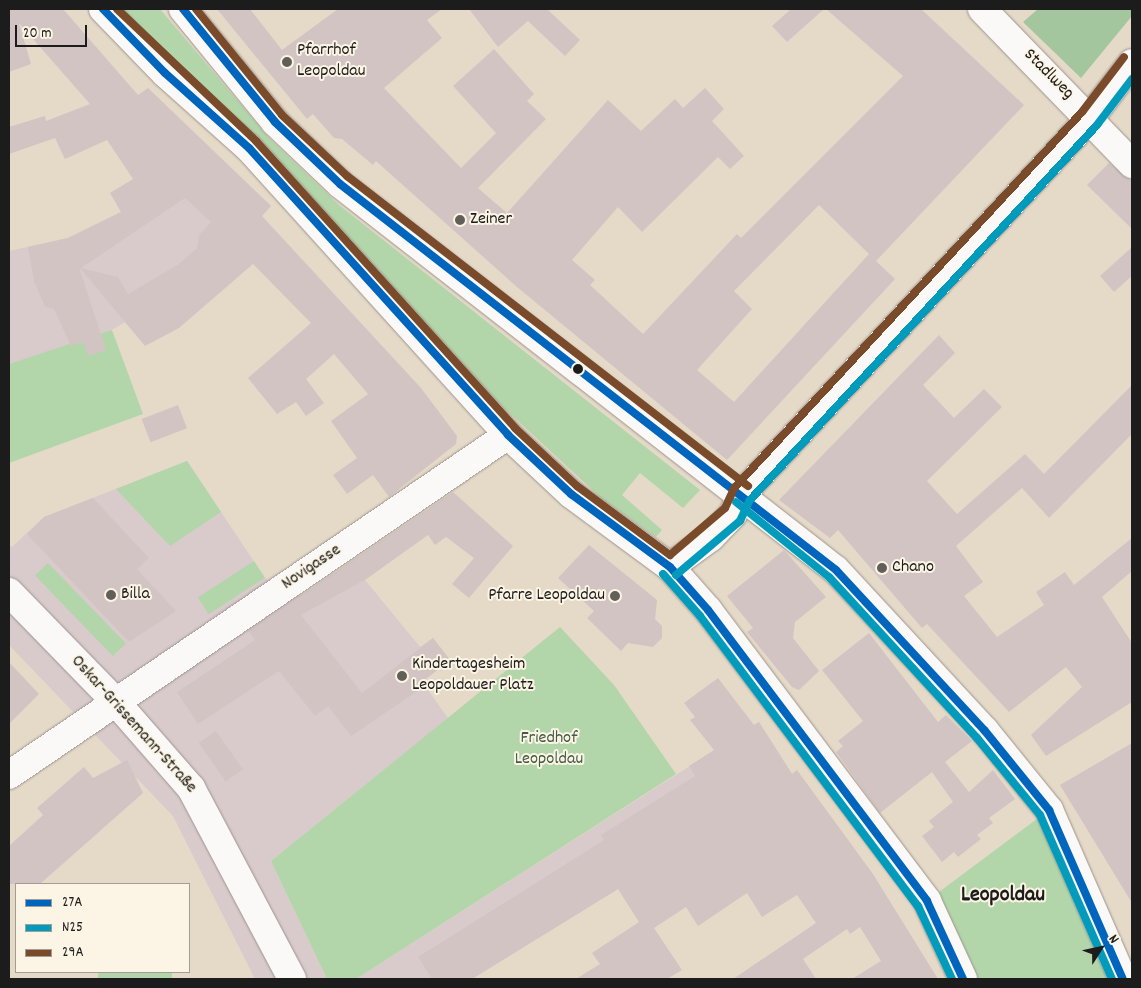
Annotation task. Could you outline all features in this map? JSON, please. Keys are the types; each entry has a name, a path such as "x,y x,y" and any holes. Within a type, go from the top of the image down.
{"street":[{"path":"104,9 165,73 249,148 508,436 571,494 670,567 708,610 927,901 963,979"},
{"path":"183,9 274,122 340,184 742,494 836,570 985,731 1049,810 1123,979"},
{"name":"Stadlweg","path":"982,9 1090,118 1132,164"},
{"path":"670,567 711,537 733,514 742,494 1090,118 1132,63"},
{"name":"Novigasse","path":"9,775 115,700 508,436"},
{"name":"Oskar-Grissemann-Straße","path":"9,592 115,700 200,802 292,979"}],"shaded area":[{"path":"207,147 271,206 174,294 101,336 9,364 9,251 68,238 121,212"},
{"path":"187,461 265,578 297,591 311,609 365,580 420,647 433,638 450,660 422,682 448,718 271,861 327,979 255,979 173,816 9,645 9,545 12,547 44,517"},
{"path":"759,722 792,774 618,889 472,979 356,979"}],"green space":[{"path":"114,9 160,9 269,138 339,205 700,490 683,508 640,473 622,495 662,530 656,537 600,497 503,407 262,145"},
{"path":"1038,9 1132,9 1132,16 1081,78 1023,22"},
{"path":"112,330 143,414 9,463 9,364"},
{"path":"187,461 221,512 170,546 116,489"},
{"path":"254,561 265,578 209,614 198,597"},
{"path":"48,563 126,644 113,656 35,576"},
{"name":"Friedhof Leopoldau","path":"560,627 614,685 676,774 356,979 327,979 271,861"},
{"path":"1049,810 1123,979 963,979 927,901"},
{"path":"98,973 172,973 172,979 98,979"}],"building":[{"path":"9,9 63,9 138,95 148,88 271,206 262,216 421,388 457,436 456,444 389,497 373,475 347,494 333,475 357,458 331,421 368,394 334,354 306,379 324,403 306,416 296,402 277,414 248,378 311,323 253,264 179,328 145,346 79,267 106,350 88,356 83,342 71,346 54,309 45,307 34,281 28,247 68,238 121,212 110,193 133,179 107,140 65,159 55,138 9,154 9,127 45,116 46,121 90,104 19,23 31,64 9,72","holes":["185,198 211,222 199,235 197,248 179,264 128,294 118,277 81,268"]},
{"path":"217,9 250,9 282,50 338,9 442,9 427,20 442,38 384,88 461,168 496,133 453,86 494,49 534,94 527,101 546,119 478,188 507,213 608,100 641,131 675,99 683,108 705,88 724,109 712,121 744,156 730,169 718,157 642,232 618,207 572,260 595,280 590,285 643,334 737,234 741,238 903,76 826,9 921,9 1024,105 876,261 895,279 727,460 517,287 376,161 373,165 342,139 334,138 313,114 307,119","holes":["819,205 869,254 734,402 697,370 752,309 734,291"]},
{"path":"469,9 547,9 580,40 565,56 528,21 498,47"},
{"path":"791,9 824,9 787,42 772,26"},
{"path":"1109,163 1132,181 1132,229 1087,185"},
{"path":"1132,247 1132,276 1114,292 1100,276"},
{"path":"939,335 955,353 923,385 954,418 984,389 1002,407 927,481 957,514 1025,454 1044,474 1132,385 1132,434 1049,518 1022,488 956,546 983,582 964,596 997,637 1044,605 1036,592 1065,572 1074,585 1132,538 1132,571 1102,597 1132,643 1132,702 1046,756 1031,735 1082,687 1066,667 1009,712 927,624 922,628 838,530 830,538 779,500"},
{"path":"178,405 187,428 151,442 142,419"},
{"path":"453,492 513,546 469,598 452,584 474,558 446,537 435,545 428,535 365,580 301,615 362,693 433,638 450,660 422,682 425,686 351,736 328,706 315,716 279,671 198,724 177,692 255,640 248,631"},
{"path":"93,498 149,558 137,569 176,611 129,642 27,534 44,517"},
{"name":"Pfarre Leopoldau","path":"589,545 657,600 655,619 662,626 662,638 653,647 628,643 621,651 587,618 594,611 558,578"},
{"path":"784,550 826,597 795,622 793,638 819,671 799,690 792,687 747,632 753,628 727,596"},
{"path":"869,633 938,722 946,715 972,741 945,762 969,792 993,770 1015,799 989,818 993,823 977,835 981,839 958,857 954,852 942,862 922,836 934,827 929,821 953,802 932,772 880,813 836,752 843,746 838,741 863,721 822,670"},
{"path":"9,662 39,694 9,724"},
{"path":"718,678 754,725 759,722 792,774 797,770 873,874 938,979 852,979 881,961 860,927 850,934 847,929 803,959 816,979 733,979 816,923 797,895 762,917 747,893 698,926 686,907 654,928 682,970 667,979 576,979 600,964 592,953 639,922 618,889 472,979 432,979 418,957 604,840 601,835 695,776 689,766 714,750 690,720 695,717 684,703"},
{"path":"216,731 243,770 226,782 199,743"},
{"path":"1132,743 1132,903 1060,785"},
{"path":"127,760 143,793 41,883 9,884 9,846 43,815 37,808 84,767 93,778"}],"transit line":[{"name":"27A","path":"103,9 165,73 249,148 508,435 571,494 670,567 708,610 927,901 963,979"},
{"name":"29A","path":"117,9 256,141 515,428 577,486 670,555 725,508 735,487 1082,112 1124,57"},
{"name":"27A","path":"183,9 275,122 340,184 836,570 985,731 1049,810 1123,979"},
{"name":"29A","path":"196,9 282,115 347,176 748,486"},
{"name":"N25","path":"676,575 740,521 750,500 1097,125 1132,79"},
{"name":"N25","path":"736,502 829,577 977,738 1040,815 1112,979"},
{"name":"N25","path":"663,574 700,616 918,906 952,979"}],"place":[{"name":"Pfarrhof Leopoldau","path":"287,62"},
{"name":"Zeiner","path":"460,220"},
{"name":"Chano","path":"882,568"},
{"name":"Billa","path":"111,595"},
{"name":"Pfarre Leopoldau","path":"615,596"},
{"name":"Kindertagesheim Leopoldauer Platz","path":"402,676"}],"district":[{"name":"Leopoldau","path":"1003,896"}]}
